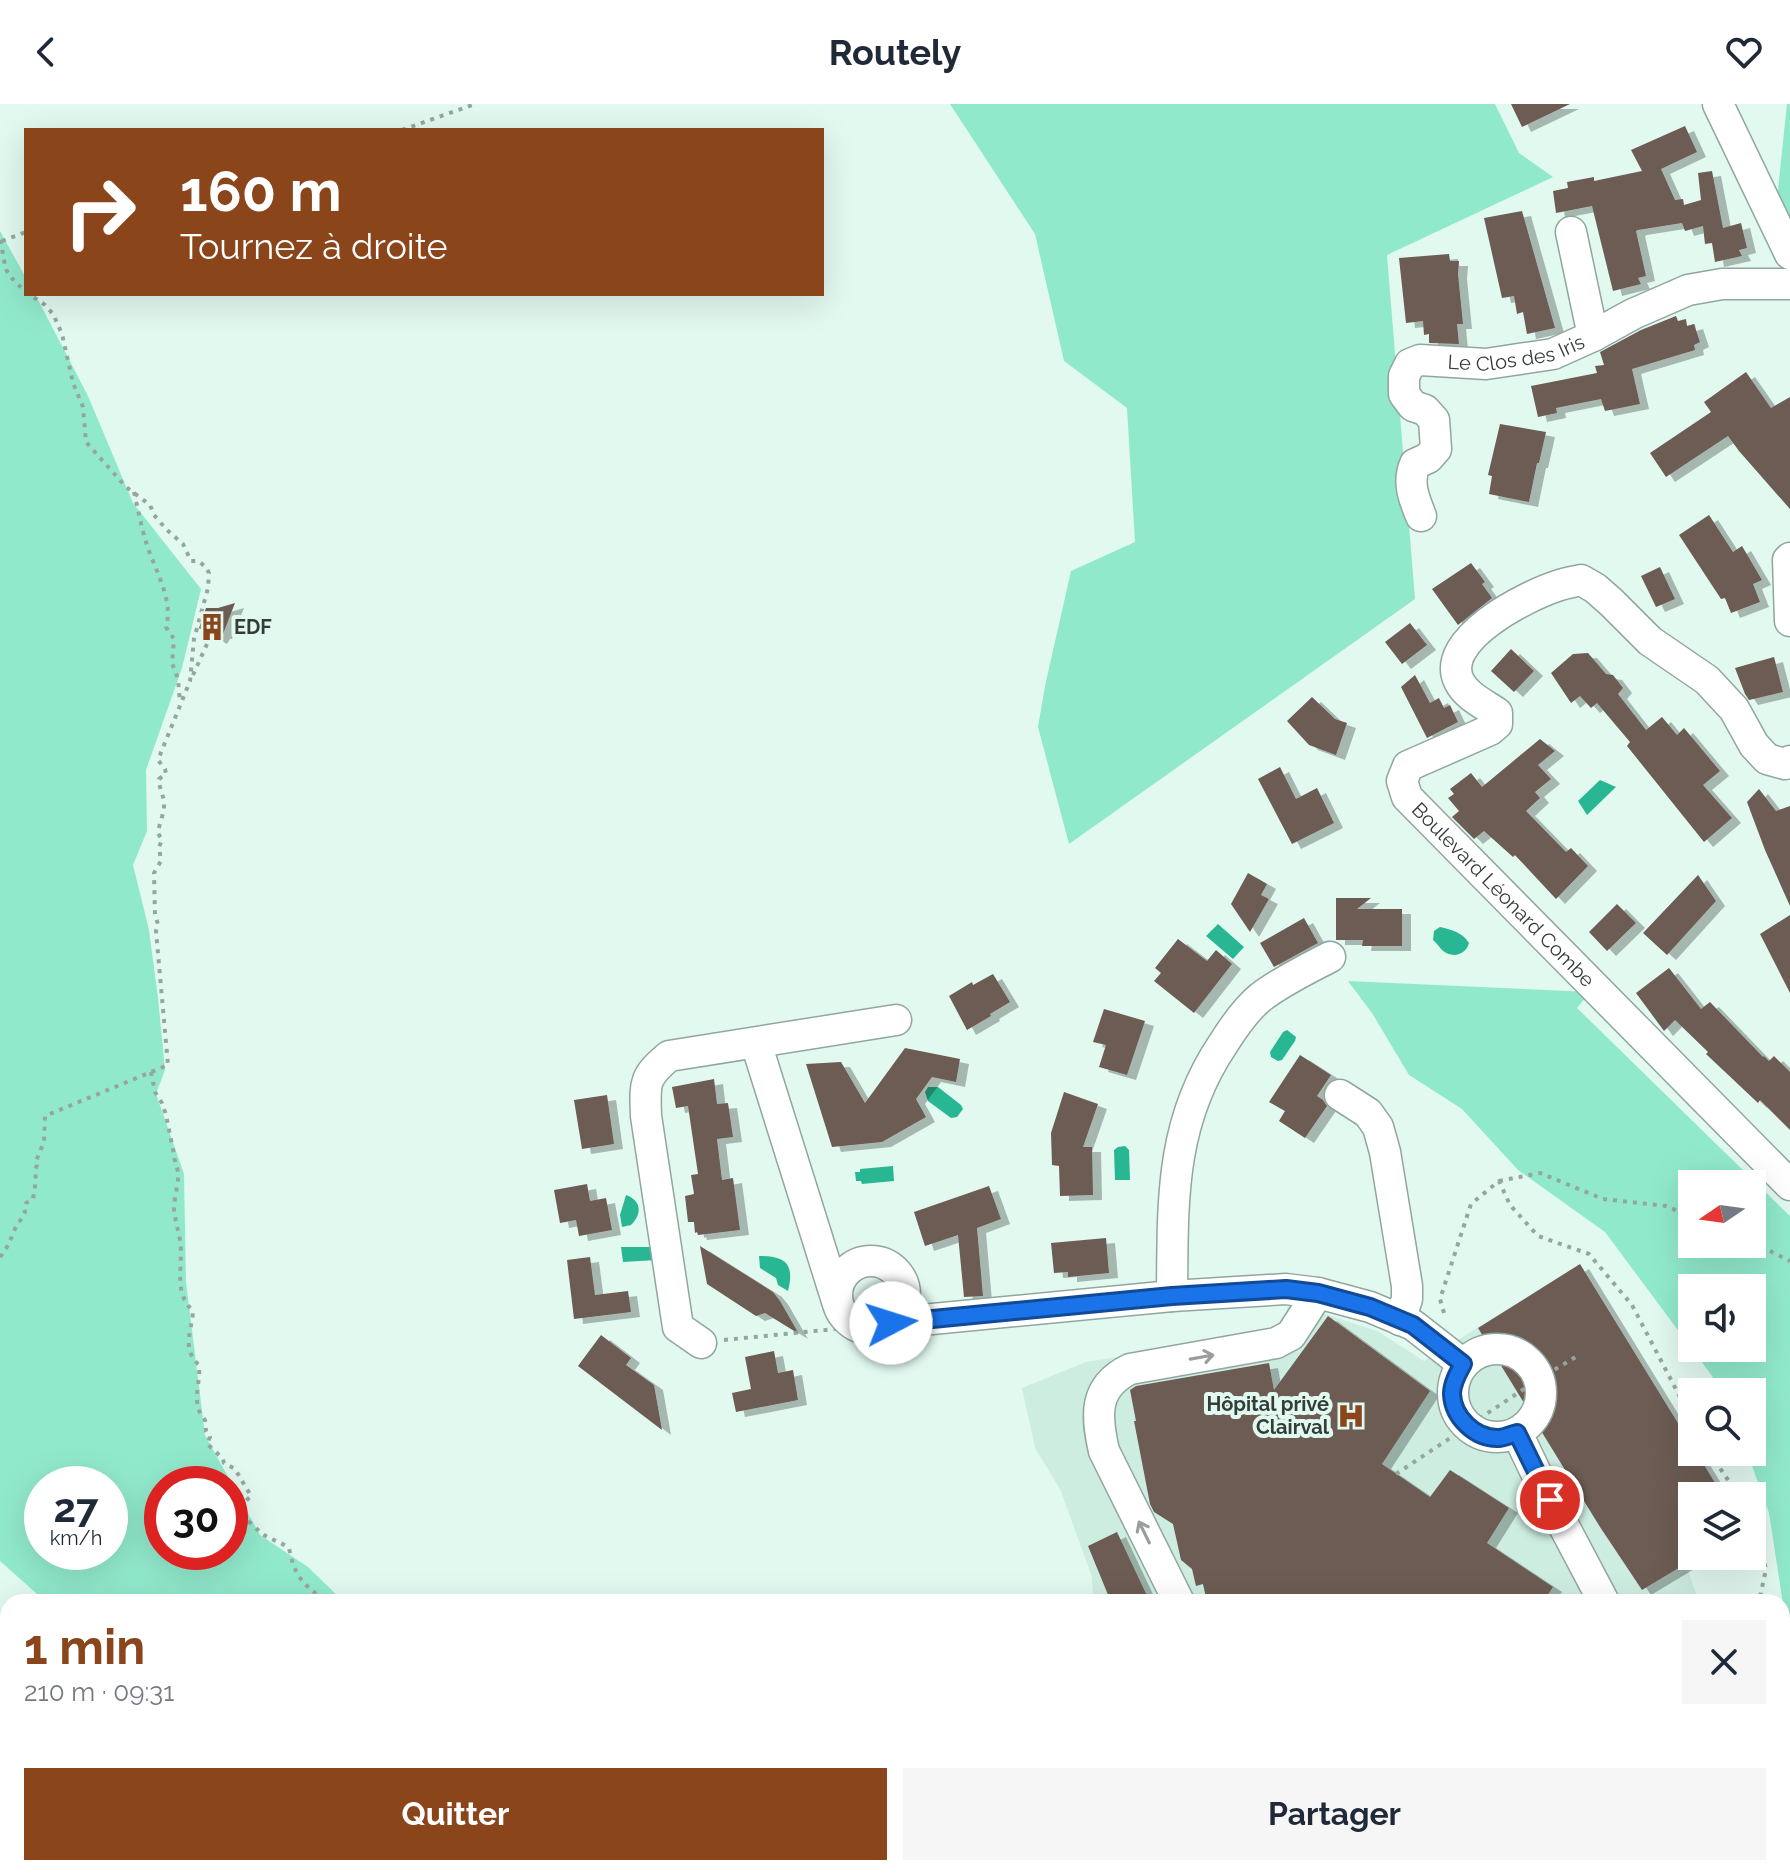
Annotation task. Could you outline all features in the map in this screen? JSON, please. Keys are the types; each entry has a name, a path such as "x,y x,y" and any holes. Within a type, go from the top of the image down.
{"street":[{"path":"1718,104 1790,254"},
{"path":"1571,232 1593,336"},
{"name":"Le Clos des Iris","path":"1421,516 1413,496 1411,474 1415,464 1428,458 1436,449 1434,420 1425,410 1413,406 1404,394 1404,376 1410,364 1420,360 1486,364 1553,354 1688,290 1722,284 1790,284"},
{"path":"1790,558 1790,621"},
{"name":"Boulevard Léonard Combe","path":"1790,761 1785,764 1767,759 1754,745 1734,709 1707,680 1650,641 1611,602 1581,580 1532,596 1501,613 1472,636 1460,650 1455,668 1467,693 1497,713 1497,724 1490,730 1408,766 1402,781 1407,797 1790,1185"},
{"path":"1172,1296 1177,1159 1187,1117 1208,1066 1234,1026 1259,998 1330,957"},
{"path":"701,1343 678,1327 646,1116 646,1087 651,1071 669,1056 896,1020"},
{"path":"756,1043 837,1301 841,1312 857,1327 880,1328 891,1323 1172,1296 1286,1289 1355,1302 1424,1328"},
{"path":"1340,1095 1368,1113 1378,1127 1385,1152 1407,1299 1424,1328 1463,1364"},
{"path":"837,1301 841,1279 848,1271 868,1261 888,1266 897,1273 905,1294 904,1305 891,1323"},
{"path":"1175,1594 1104,1451 1099,1429 1099,1406 1106,1385 1115,1376 1130,1369 1276,1343 1291,1335 1318,1293"},
{"path":"1492,1349 1508,1349 1520,1355 1542,1377 1541,1400 1528,1429 1499,1438 1480,1435 1468,1427 1458,1413 1452,1394 1455,1378 1463,1364 1475,1355 1492,1349"},
{"path":"1528,1429 1571,1541 1586,1594"},
{"path":"1571,1541 1600,1594"}],"path":[{"path":"408,128 475,104"},
{"path":"24,233 0,241 1,267 5,278 24,291"},
{"path":"32,296 53,314 62,334 73,383 83,407 86,442 126,487 150,505 154,515 183,544 191,561 198,561 209,573 204,606 194,639 190,681"},
{"path":"134,492 145,540 164,593 169,617 166,627 174,639 172,663 178,679 180,705"},
{"path":"0,1257 10,1244 26,1203 33,1199 36,1161 44,1142 45,1116 168,1065 155,915 154,873 161,861 159,847 162,840 158,833 164,807 159,779 166,774 158,760 220,615"},
{"path":"151,1072 155,1092 166,1115 178,1171 174,1208 180,1241 180,1284 184,1300 193,1311 188,1351 199,1365 196,1401 210,1437 207,1443 224,1463 235,1469 251,1496 241,1507 241,1516 254,1524 263,1535 289,1548 296,1574 316,1594"},
{"path":"1424,1328 1440,1299 1471,1204 1499,1181 1540,1173 1603,1199 1666,1206 1678,1211"},
{"path":"1499,1181 1510,1205 1538,1236 1589,1254 1632,1305 1678,1393"},
{"path":"1766,1249 1790,1261"},
{"path":"701,1343 825,1330"},
{"path":"1396,1474 1579,1355"},
{"path":"1528,1429 1546,1401 1542,1377"},
{"path":"1761,1594 1766,1570"}],"shaded area":[{"path":"950,104 1495,104 1519,153 1553,177 1387,255 1415,599 1069,844 1038,727 1071,571 1135,542 1127,408 1064,361 1035,234"},
{"path":"1787,104 1790,104 1790,225 1777,199"},
{"path":"0,231 24,274 24,296 36,296 88,396 133,503 201,589 182,668 146,770 147,831 133,865 149,930 158,998 165,1070 156,1094 184,1174 186,1282 205,1435 222,1466 144,1466 144,1570 248,1570 248,1513 260,1535 308,1567 336,1594 37,1594 0,1561"},
{"path":"1600,780 1616,787 1587,815 1578,801"},
{"path":"1218,924 1244,947 1233,959 1206,936"},
{"path":"1440,927 1453,930 1469,943 1462,953 1446,953 1433,940 1434,931"},
{"path":"1348,981 1590,992 1577,1008 1743,1170 1678,1170 1678,1258 1766,1258 1766,1193 1790,1216 1790,1594 1781,1594 1766,1505 1766,1482 1758,1482 1752,1466 1766,1466 1766,1378 1714,1378 1702,1362 1766,1362 1766,1274 1678,1274 1678,1330 1605,1232 1518,1170 1462,1109 1409,1075 1372,1013"},
{"path":"1287,1030 1296,1037 1295,1041 1282,1060 1278,1061 1271,1057 1270,1052"},
{"path":"928,1087 938,1087 961,1105 963,1109 957,1117 951,1118 928,1101 925,1092"},
{"path":"1125,1146 1129,1150 1130,1180 1115,1180 1114,1150"},
{"path":"893,1166 894,1181 862,1184 856,1181 855,1172 860,1172 860,1169"},
{"path":"626,1195 639,1208 635,1221 622,1227 620,1215"},
{"path":"621,1247 651,1247 656,1260 623,1262"},
{"path":"759,1256 786,1263 790,1274 788,1291 778,1285 776,1278 760,1268"},
{"name":"Hôpital privé Clairval","path":"1580,1264 1678,1422 1678,1466 1706,1466 1715,1482 1678,1482 1678,1570 1688,1570 1696,1594 1093,1594 1092,1577 1060,1489 1035,1448 1022,1388 1086,1362 1284,1330 1288,1305 1379,1332 1424,1361"}],"building":[{"path":"1511,104 1570,104 1522,127"},
{"path":"1685,126 1697,152 1661,169 1675,200 1683,199 1684,205 1701,200 1698,173 1712,171 1723,228 1741,223 1747,248 1739,250 1742,256 1715,262 1712,243 1705,244 1703,226 1685,231 1682,223 1638,230 1646,276 1638,278 1641,284 1613,291 1592,206 1556,213 1553,191 1568,188 1567,182 1594,177 1594,181 1642,171 1631,150"},
{"path":"1522,211 1555,328 1527,334 1523,312 1517,314 1514,296 1502,298 1484,218"},
{"path":"1449,254 1450,261 1459,261 1463,324 1457,324 1459,344 1429,343 1429,334 1424,335 1423,321 1406,323 1399,258"},
{"path":"1676,316 1678,321 1686,319 1687,326 1694,324 1700,342 1694,345 1695,350 1632,369 1640,404 1605,411 1601,399 1556,408 1557,413 1538,417 1531,386 1597,373 1595,366 1604,365 1600,352"},
{"path":"1746,372 1771,408 1790,397 1790,509 1728,436 1666,477 1650,453 1711,412 1704,402"},
{"path":"1500,424 1546,432 1529,502 1489,494 1492,476 1488,475"},
{"path":"1709,515 1733,552 1742,546 1762,580 1753,584 1760,602 1731,613 1725,598 1721,599 1679,535"},
{"path":"1471,563 1492,598 1458,625 1432,589"},
{"path":"1660,567 1675,599 1656,607 1641,576"},
{"name":"EDF","path":"235,603 218,639 199,628 206,608"},
{"path":"1410,623 1427,645 1402,664 1385,642"},
{"path":"1511,649 1534,671 1514,692 1491,671"},
{"path":"1588,653 1623,688 1618,694 1646,730 1662,717 1677,735 1684,728 1720,771 1703,785 1732,818 1704,842 1627,746 1630,742 1597,703 1591,708 1580,696 1571,703 1551,673 1573,654"},
{"path":"1774,657 1783,692 1749,700 1735,668"},
{"path":"1415,675 1430,703 1439,698 1444,708 1450,705 1458,722 1427,738 1401,687"},
{"path":"1312,697 1335,719 1347,723 1336,755 1309,745 1287,721"},
{"path":"1540,739 1555,751 1538,765 1551,779 1535,792 1540,798 1526,811 1566,852 1571,848 1588,866 1556,899 1515,855 1513,857 1484,831 1474,839 1452,817 1459,811 1448,798 1454,794 1450,789 1471,773 1482,787"},
{"path":"1280,767 1296,799 1317,788 1334,823 1292,844 1258,779"},
{"path":"1759,789 1776,811 1790,806 1790,906 1747,802"},
{"path":"1248,873 1267,884 1261,895 1269,899 1250,932 1231,904"},
{"path":"1698,875 1716,901 1667,955 1643,933"},
{"path":"1336,898 1371,898 1357,909 1402,909 1402,946 1362,946 1363,940 1336,940"},
{"path":"1617,904 1636,923 1607,951 1589,932"},
{"path":"1790,915 1790,993 1760,934"},
{"path":"1304,918 1318,943 1274,967 1260,943"},
{"path":"1178,939 1207,961 1216,950 1232,964 1194,1013 1154,981 1161,973 1155,968"},
{"path":"1669,968 1701,1009 1710,1002 1763,1057 1769,1061 1774,1056 1790,1072 1790,1130 1706,1054 1708,1052 1675,1020 1664,1031 1636,993"},
{"path":"993,974 1010,1002 967,1030 949,996"},
{"path":"1104,1009 1145,1021 1127,1075 1099,1067 1106,1045 1093,1042"},
{"path":"905,1048 960,1059 956,1082 932,1077 916,1099 926,1117 882,1142 832,1147 806,1064 841,1062 865,1103"},
{"path":"1300,1055 1331,1075 1317,1096 1327,1106 1305,1138 1279,1121 1285,1111 1269,1102"},
{"path":"714,1079 717,1104 728,1103 733,1137 717,1139 722,1180 733,1178 740,1230 698,1235 694,1222 688,1222 685,1196 694,1194 691,1175 698,1174 688,1106 676,1108 672,1087"},
{"path":"1064,1092 1098,1104 1083,1147 1092,1147 1093,1195 1060,1196 1059,1166 1052,1165 1051,1133"},
{"path":"607,1095 614,1144 582,1149 574,1100"},
{"path":"587,1184 590,1201 606,1198 612,1230 579,1236 576,1220 560,1223 554,1190"},
{"path":"989,1186 1001,1219 977,1228 983,1296 964,1297 958,1235 925,1246 914,1212"},
{"path":"1106,1238 1109,1273 1068,1277 1068,1272 1054,1273 1051,1243"},
{"path":"700,1246 773,1292 799,1334 765,1313 756,1316 707,1284"},
{"path":"590,1257 595,1295 628,1291 631,1312 574,1319 567,1260"},
{"path":"1580,1264 1678,1423 1678,1466 1705,1466 1714,1482 1678,1482 1678,1568 1642,1590 1478,1328"},
{"path":"1328,1316 1430,1391 1382,1464 1430,1497 1450,1470 1509,1508 1487,1543 1553,1587 1548,1594 1205,1594 1203,1584 1196,1586 1192,1569 1181,1560 1173,1524 1154,1512 1150,1504 1130,1390 1136,1386 1269,1363 1274,1390"},
{"path":"601,1335 631,1358 626,1365 654,1385 662,1430 578,1366"},
{"path":"774,1351 778,1373 793,1370 798,1400 736,1412 732,1393 751,1389 745,1357"},
{"path":"1117,1532 1146,1594 1108,1594 1088,1546"}],"place":[{"name":"EDF","path":"212,627"},
{"name":"Hôpital privé Clairval","path":"1351,1416"}],"route":[{"path":"891,1323 1172,1296 1286,1289 1355,1302 1413,1325 1463,1364 1455,1378 1452,1394 1458,1413 1468,1427 1480,1435 1499,1438 1517,1433 1550,1500"}]}
